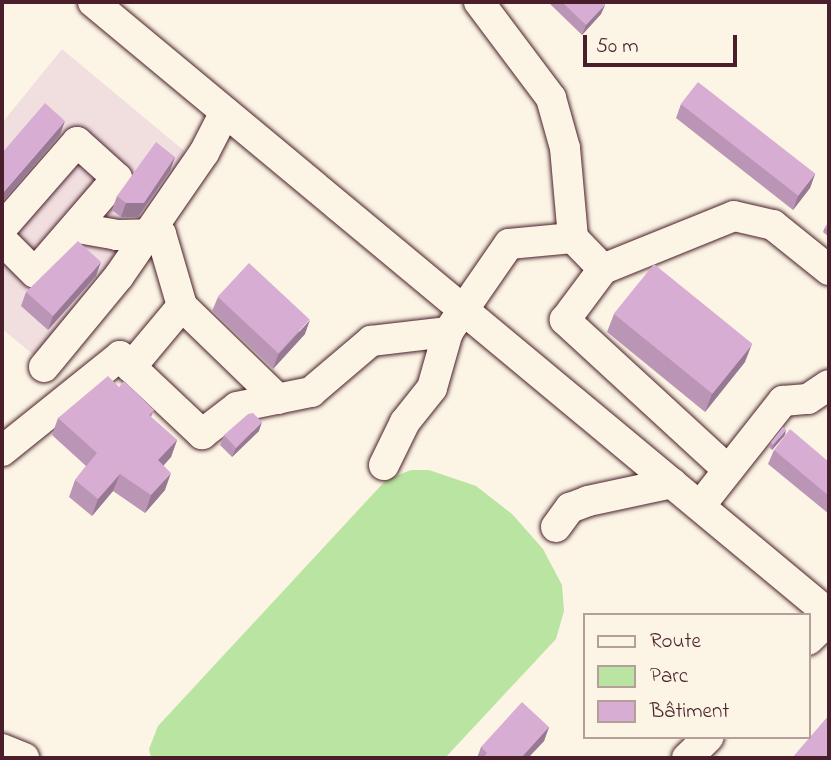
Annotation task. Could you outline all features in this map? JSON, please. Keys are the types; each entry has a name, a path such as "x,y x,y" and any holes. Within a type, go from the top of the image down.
{"lane":[{"path":"93,2 225,112 455,321 672,483 829,614"},
{"path":"479,2 551,98 565,148 573,238 603,269"},
{"path":"44,367 148,234 204,153 225,112"},
{"path":"2,228 77,142 117,178 78,228 35,272 2,240"},
{"path":"728,470 565,320 603,269 734,216 773,225 829,270"},
{"path":"78,228 161,234 182,306 278,399"},
{"path":"384,465 405,422 432,388 455,321 509,244 573,238"},
{"path":"131,367 182,306"},
{"path":"2,451 120,356 202,435 237,407 311,392 371,341 455,321"},
{"path":"700,506 783,401 808,399 829,385"},
{"path":"556,527 570,508 588,501 672,483"},
{"path":"810,638 829,620"},
{"path":"687,758 707,739"},
{"path":"2,749 24,758"}],"shaded area":[{"path":"62,49 200,164 40,360 2,329 2,123"}],"green space":[{"path":"411,470 429,470 476,486 512,514 543,549 562,585 564,611 556,639 445,758 151,758 149,749 158,726 386,480"}],"building":[{"path":"562,2 602,2 605,5 586,25"},
{"path":"698,82 815,174 798,196 681,104"},
{"path":"45,103 65,121 2,194 2,153"},
{"path":"156,142 175,157 144,203 126,203 117,196"},
{"path":"78,241 101,262 53,316 26,292"},
{"path":"249,263 310,320 278,353 218,297"},
{"path":"654,264 753,344 712,394 614,314"},
{"path":"108,376 119,387 124,381 154,410 149,415 177,440 158,460 171,473 151,495 120,474 98,499 75,480 97,453 58,418"},
{"path":"253,413 262,422 236,448 224,435 248,414"},
{"path":"783,427 786,430 773,445 771,442"},
{"path":"790,429 829,462 829,496 774,450"},
{"path":"522,702 549,727 521,758 483,758 487,753 481,747"},
{"path":"829,715 829,758 792,758"}]}
